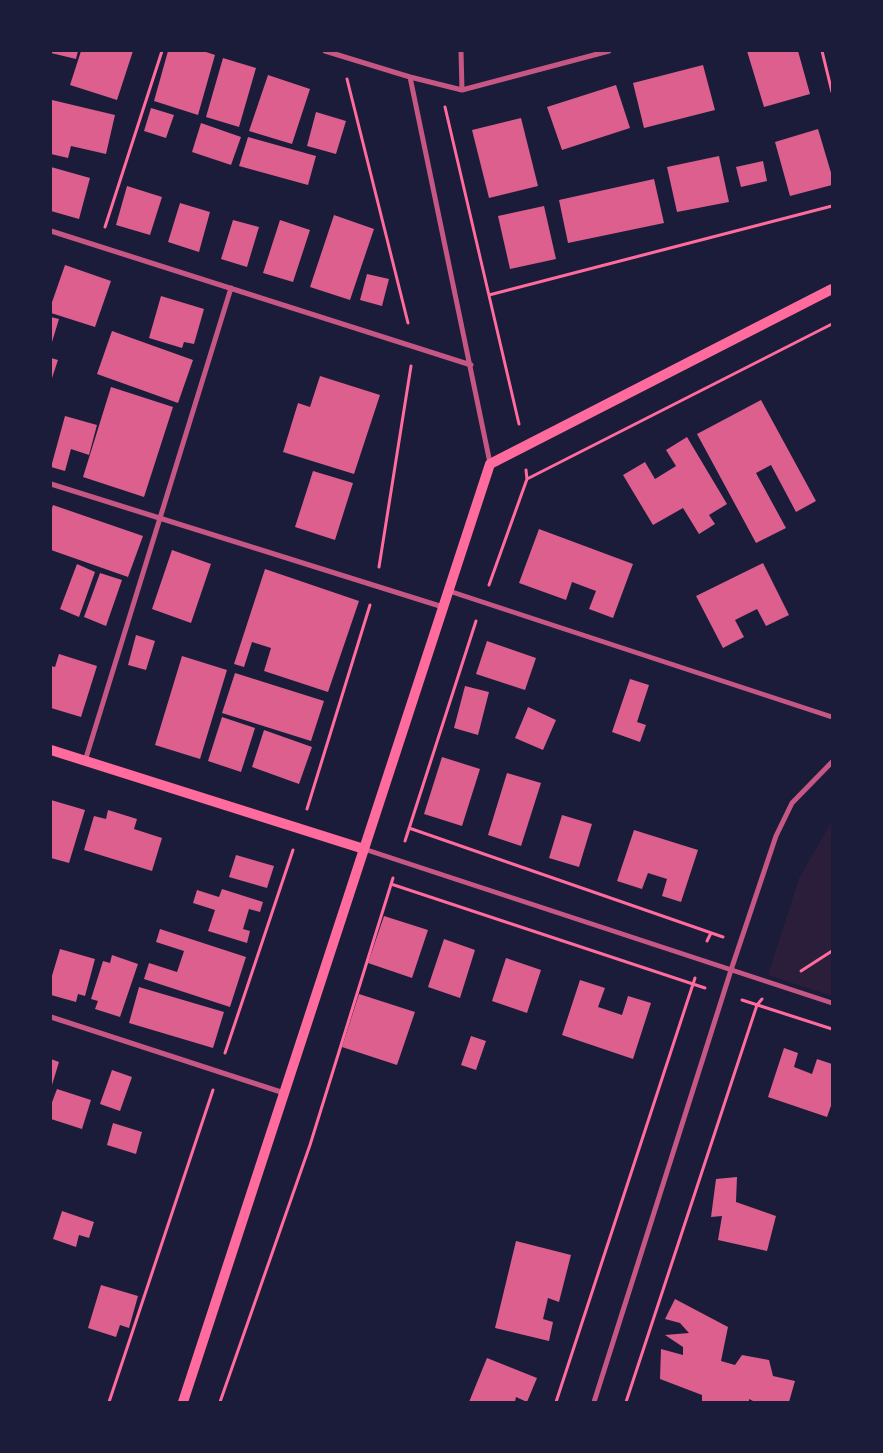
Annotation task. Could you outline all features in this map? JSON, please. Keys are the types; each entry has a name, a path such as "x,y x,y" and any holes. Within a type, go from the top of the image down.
{"main road":[{"path":"183,1402 490,464 832,290"},
{"path":"51,750 364,849"}],"street":[{"path":"325,51 410,77 462,90 609,51"},
{"path":"461,51 462,90"},
{"path":"410,77 490,464"},
{"path":"51,231 471,365"},
{"path":"85,760 231,288"},
{"path":"51,484 443,607"},
{"path":"448,591 832,717"},
{"path":"594,1402 731,970 776,836 792,804 832,762"},
{"path":"364,849 832,1003"},
{"path":"51,1017 284,1093"}],"path":[{"path":"99,246 162,51"},
{"path":"822,51 832,92"},
{"path":"109,1402 300,829 376,586 414,347 342,56"},
{"path":"220,1402 310,1145 398,860 482,602 527,479 524,446 440,84"},
{"path":"489,295 832,206"},
{"path":"527,479 832,324"},
{"path":"409,828 741,943"},
{"path":"391,884 832,1030"},
{"path":"556,1402 694,985 700,959 711,933"},
{"path":"626,1402 757,1005 775,984 804,969 832,951"}],"shaded area":[{"path":"832,821 832,996 768,975 799,878"}],"building":[{"path":"51,51 78,51 76,59 51,53"},
{"path":"81,51 133,51 117,100 70,85"},
{"path":"168,51 203,51 215,55 198,115 154,101"},
{"path":"747,51 798,51 810,94 764,107"},
{"path":"223,58 256,68 239,127 206,117"},
{"path":"703,65 715,110 644,128 633,83"},
{"path":"268,75 310,89 292,144 249,131"},
{"path":"616,85 630,128 562,150 547,107"},
{"path":"52,100 115,115 106,154 71,146 68,158 51,154"},
{"path":"151,108 174,115 166,138 144,131"},
{"path":"316,112 346,121 336,154 307,146"},
{"path":"521,118 538,186 489,198 472,130"},
{"path":"201,123 241,137 231,165 192,152"},
{"path":"818,129 832,176 832,185 790,196 775,142"},
{"path":"248,137 316,156 308,185 239,166"},
{"path":"719,156 729,202 677,212 667,167"},
{"path":"763,161 767,181 741,187 736,167"},
{"path":"51,167 90,178 79,219 51,211"},
{"path":"654,179 664,223 568,243 559,200"},
{"path":"127,186 162,197 150,235 116,225"},
{"path":"180,203 210,212 199,252 168,242"},
{"path":"544,206 556,259 510,269 498,216"},
{"path":"334,215 374,229 350,300 310,287"},
{"path":"233,220 259,227 247,267 221,259"},
{"path":"280,220 310,230 293,282 263,273"},
{"path":"65,265 111,281 95,327 51,313 51,305"},
{"path":"367,274 389,279 382,306 360,300"},
{"path":"161,296 204,309 194,344 184,342 182,348 149,338"},
{"path":"51,317 59,319 52,342 51,342"},
{"path":"112,331 193,360 178,403 97,374"},
{"path":"51,358 58,360 52,378 51,378"},
{"path":"320,376 380,395 354,474 283,452 298,403 310,407"},
{"path":"111,387 173,407 144,497 83,477"},
{"path":"761,400 816,501 796,512 771,465 756,473 786,528 756,543 697,434"},
{"path":"65,416 97,425 89,455 71,449 65,471 51,467"},
{"path":"687,437 727,504 709,515 715,524 699,534 683,508 653,525 623,475 645,462 655,479 676,466 666,450"},
{"path":"313,471 353,483 335,540 295,527"},
{"path":"53,505 143,536 128,577 51,550 51,511"},
{"path":"539,529 633,564 613,618 589,609 596,591 572,582 566,600 519,583"},
{"path":"172,550 211,564 191,623 152,609"},
{"path":"763,563 789,615 766,626 757,609 735,620 744,637 723,648 696,596"},
{"path":"77,564 95,572 79,617 60,609"},
{"path":"265,569 359,601 328,692 264,671 271,648 252,642 244,667 234,664"},
{"path":"100,573 122,580 106,626 84,617"},
{"path":"136,635 155,641 146,670 128,665"},
{"path":"487,641 536,658 525,690 476,674"},
{"path":"59,654 97,666 81,717 51,708 51,666 55,667"},
{"path":"182,656 227,670 200,759 155,745"},
{"path":"235,673 324,701 311,741 222,713"},
{"path":"630,679 649,685 637,722 646,725 640,742 612,732"},
{"path":"465,686 489,692 478,735 454,728"},
{"path":"528,707 556,720 543,750 515,738"},
{"path":"222,717 255,728 241,772 208,761"},
{"path":"264,730 312,747 299,784 252,767"},
{"path":"442,757 480,769 462,826 424,814"},
{"path":"507,773 541,783 521,846 488,835"},
{"path":"51,800 85,810 69,863 51,858"},
{"path":"108,810 137,819 134,829 162,838 152,871 84,850 94,816 106,819"},
{"path":"562,815 592,824 579,867 549,858"},
{"path":"634,830 698,850 681,902 662,896 667,879 648,873 642,889 617,881"},
{"path":"236,855 274,866 267,888 229,877"},
{"path":"222,889 263,902 260,912 249,909 243,929 250,931 247,943 208,931 215,910 193,903 197,890 219,897"},
{"path":"384,916 428,930 412,978 368,963"},
{"path":"160,929 246,957 230,1007 144,979 149,963 177,972 184,951 156,942"},
{"path":"444,939 475,950 460,998 428,987"},
{"path":"60,949 95,959 85,996 78,994 76,1002 51,995 51,979"},
{"path":"112,955 138,964 120,1017 95,1009 98,1001 91,999 103,961 110,963"},
{"path":"506,958 541,970 527,1013 492,1001"},
{"path":"580,980 605,988 598,1007 622,1015 628,996 651,1003 633,1059 562,1035"},
{"path":"139,987 224,1012 213,1048 129,1023"},
{"path":"359,994 415,1012 397,1065 342,1047"},
{"path":"471,1036 486,1041 476,1070 461,1065"},
{"path":"784,1048 798,1053 794,1067 812,1074 817,1059 832,1064 832,1103 827,1117 768,1097"},
{"path":"51,1059 59,1062 52,1085 51,1085"},
{"path":"112,1070 132,1077 120,1111 100,1104"},
{"path":"57,1089 91,1100 82,1129 51,1119 51,1105"},
{"path":"113,1123 142,1132 136,1154 107,1145"},
{"path":"737,1177 736,1202 776,1216 767,1251 718,1240 722,1216 711,1217 716,1179"},
{"path":"62,1211 94,1222 89,1238 79,1235 76,1247 53,1239"},
{"path":"516,1241 571,1255 559,1302 548,1298 543,1319 553,1322 549,1341 495,1328"},
{"path":"101,1285 138,1296 129,1328 120,1325 116,1337 88,1328"},
{"path":"675,1299 728,1327 721,1361 735,1365 742,1355 769,1360 773,1376 795,1381 789,1402 755,1402 749,1399 749,1402 702,1402 702,1395 660,1379 661,1349 683,1355 683,1347 665,1335 689,1333 680,1323 665,1319"},
{"path":"487,1358 537,1378 527,1402 516,1397 515,1402 469,1402"}]}
